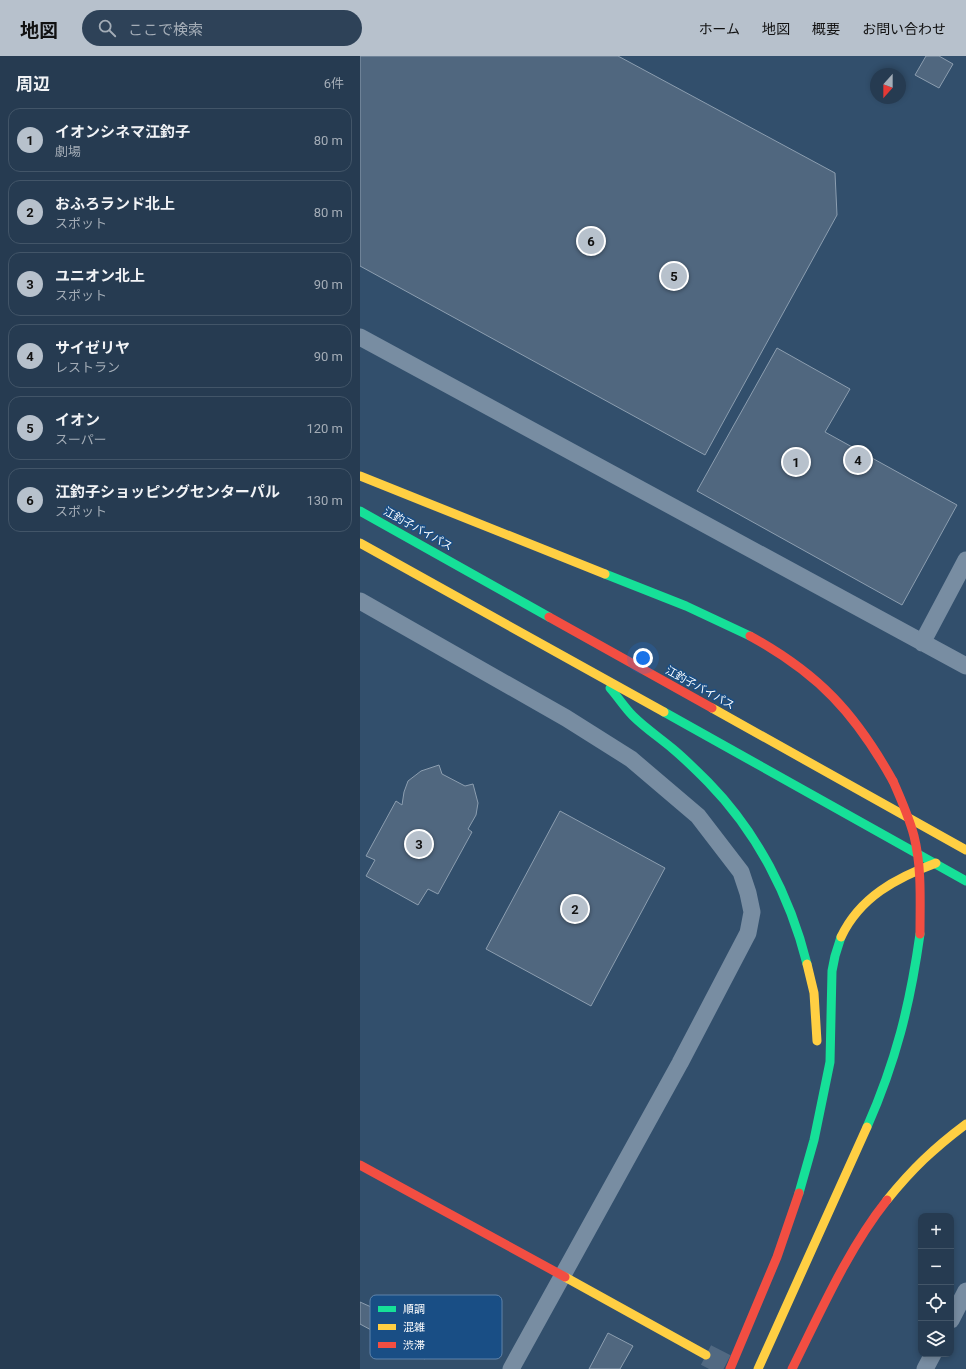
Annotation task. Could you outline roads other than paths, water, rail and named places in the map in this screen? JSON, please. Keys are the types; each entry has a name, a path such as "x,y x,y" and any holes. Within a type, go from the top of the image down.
{"main road":[{"path":"360,476 657,594 749,635 785,657 815,679 845,708 871,742 893,781 907,814 916,844 920,890 920,934 914,981 905,1022 875,1108 758,1369"},
{"name":"江釣子バイパス","path":"360,511 966,850"},
{"path":"360,543 966,881"},
{"path":"602,679 633,716 676,750 708,783 741,820 768,863 787,902 801,941 814,993 818,1053"},
{"path":"730,1369 778,1254 801,1188 815,1136 830,1061 833,968 838,942 851,919 867,899 892,881 936,864 958,859"},
{"path":"820,1067 825,1087"},
{"path":"792,1369 852,1253 878,1211 911,1170 936,1146 966,1124"},
{"path":"360,1165 562,1274 706,1355"}],"street":[{"path":"360,337 966,666"},
{"path":"922,643 966,560"},
{"path":"360,602 566,718 631,759 698,816 741,872 752,912 748,933 672,1077 562,1274 511,1369"},
{"path":"954,1314 966,1291"},
{"path":"925,1369 931,1357"}],"tunnel":[{"path":"706,1355 733,1369"}],"place":[{"name":"江釣子ショッピングセンターパル","path":"591,241"},
{"name":"イオン","path":"674,276"},
{"name":"サイゼリヤ","path":"858,460"},
{"name":"イオンシネマ江釣子","path":"796,462"},
{"name":"ユニオン北上","path":"419,844"},
{"name":"おふろランド北上","path":"575,909"}]}
